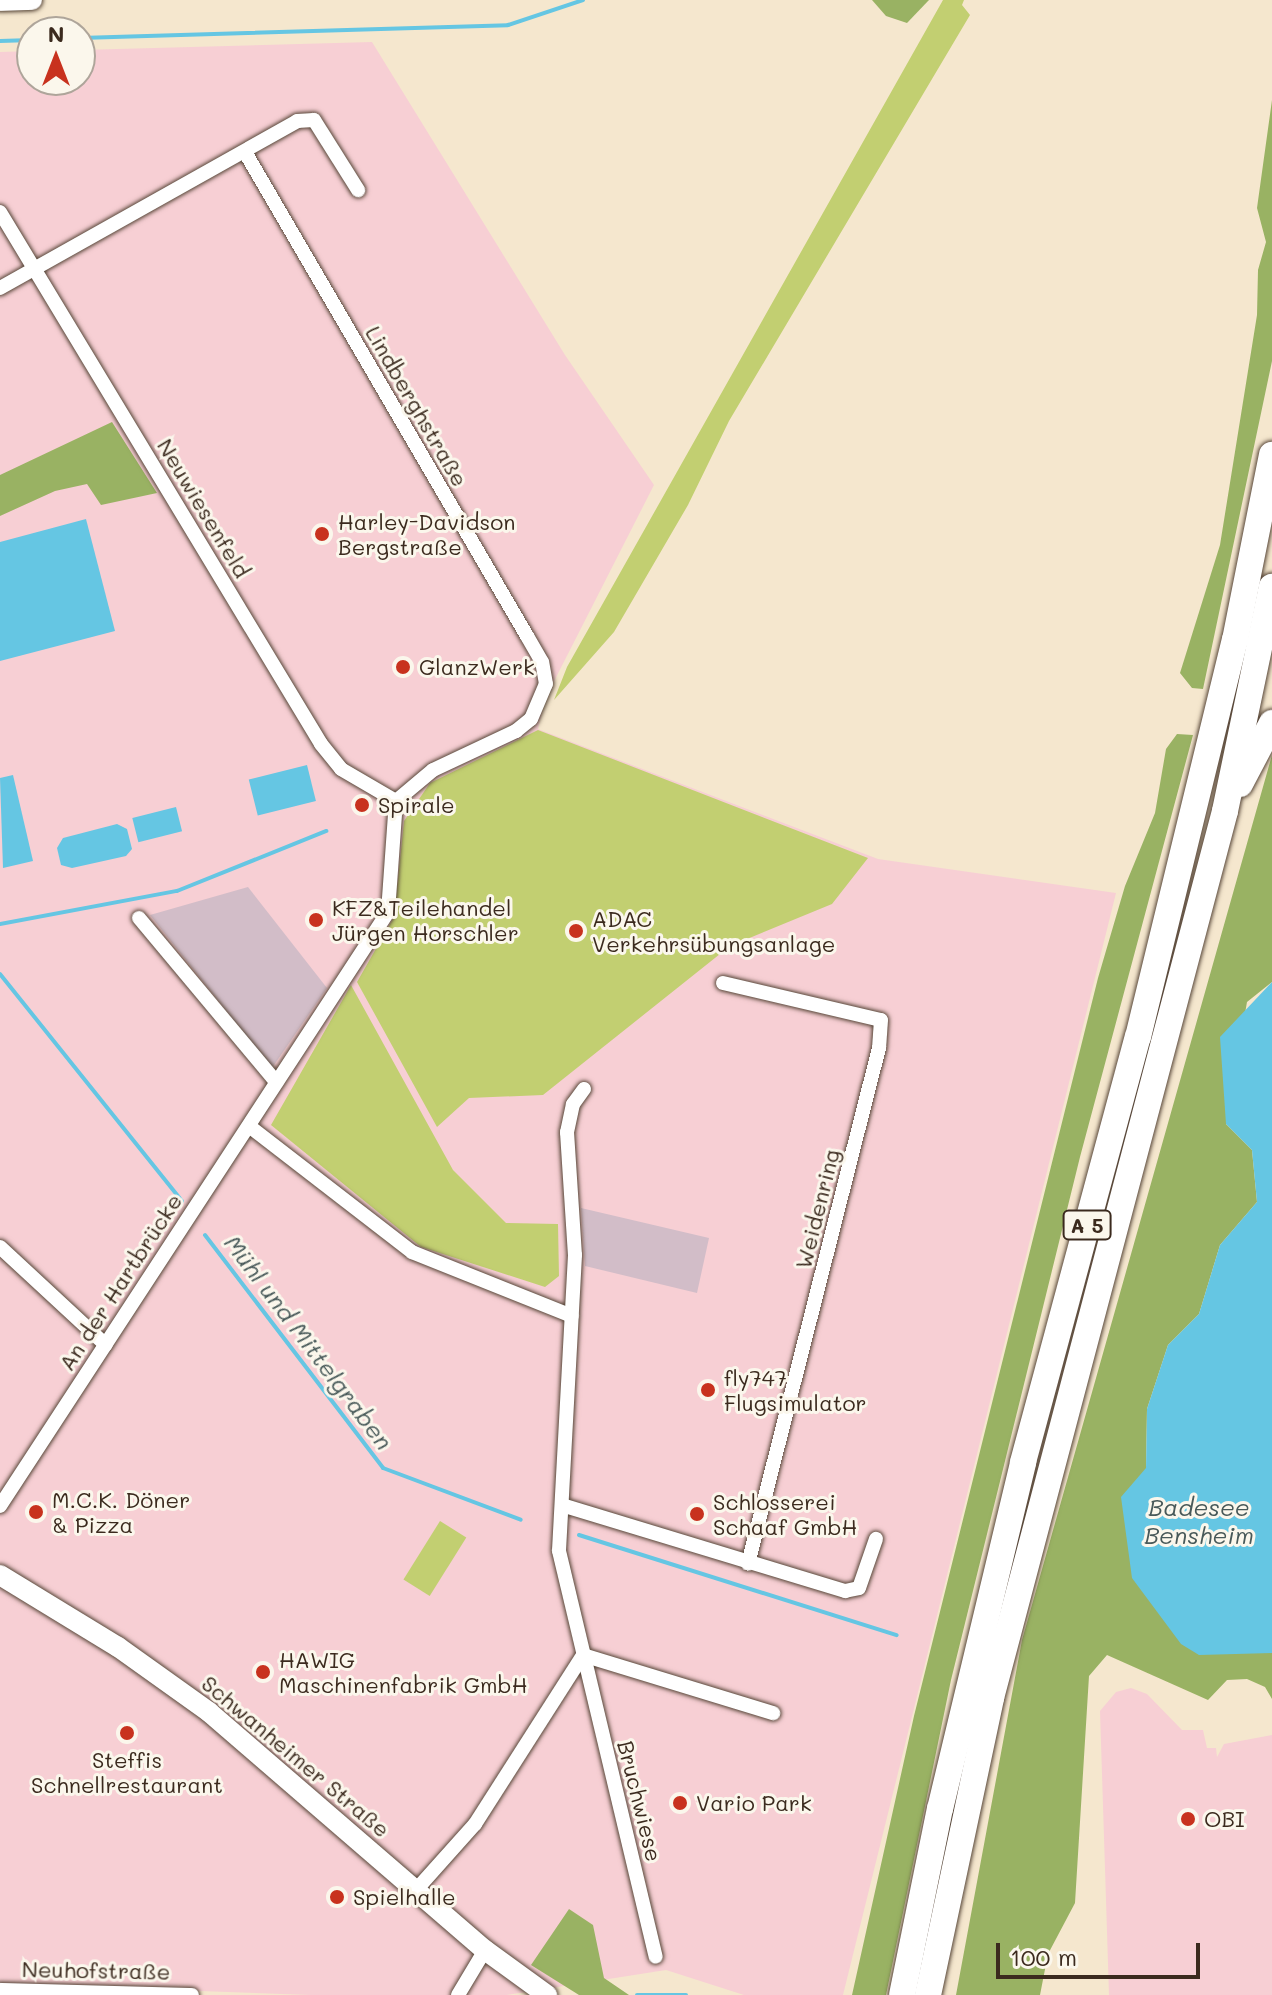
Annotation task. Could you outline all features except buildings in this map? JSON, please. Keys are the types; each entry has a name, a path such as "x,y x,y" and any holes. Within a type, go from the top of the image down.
{"highway":[{"name":"A 5","path":"902,1995 967,1692 1138,1037 1235,640 1272,455"},
{"name":"A 5","path":"928,1995 963,1820 1033,1532 1225,811 1272,587"},
{"path":"1225,811 1272,723"}],"main road":[{"path":"0,1 32,0"},
{"name":"Schwanheimer Straße","path":"0,1575 118,1647 199,1704 301,1786 485,1950 547,1995"}],"street":[{"path":"0,288 297,121 314,120 358,190"},
{"name":"Lindberghstraße","path":"245,152 542,662 546,684 531,719 516,731 433,770 396,801"},
{"name":"Neuwiesenfeld","path":"0,212 321,744 341,769 396,801"},
{"name":"An der Hartbrücke","path":"0,1506 388,912 396,801"},
{"path":"139,918 276,1082"},
{"name":"Weidenring","path":"723,983 881,1020 830,1248 748,1564"},
{"path":"584,1089 573,1104 567,1132 575,1255 565,1506 748,1564 853,1592 859,1588 876,1539"},
{"path":"249,1126 412,1252 572,1316"},
{"path":"0,1247 106,1345"},
{"name":"Bruchwiese","path":"565,1506 559,1551 656,1957"},
{"path":"416,1890 475,1824 583,1655 773,1713"},
{"path":"458,1995 485,1950"},
{"name":"Neuhofstraße","path":"0,1990 192,1995"}],"shaded area":[{"path":"372,42 565,355 654,485 545,699 538,729 878,859 1116,893 843,1995 744,1995 666,1970 506,1995 311,1995 0,1984 0,52 16,52 16,96 96,96 96,50"},
{"path":"248,887 327,988 272,1068 150,915"},
{"path":"581,1208 709,1238 697,1293 585,1266"},
{"name":"OBI","path":"1131,1688 1147,1694 1182,1730 1203,1730 1207,1748 1216,1748 1217,1757 1224,1744 1272,1735 1272,1995 1109,1995 1100,1711 1116,1692"}],"green space":[{"path":"872,0 929,0 907,23 886,16"},
{"path":"943,0 964,0 962,5 970,15 729,421 688,505 614,632 554,700 567,667"},
{"path":"1272,100 1272,361 1203,689 1192,688 1180,673 1220,545 1257,315 1258,270 1266,242 1257,208"},
{"path":"112,422 157,493 101,505 87,484 55,491 0,516 0,475"},
{"name":"ADAC Verkehrsübungsanlage","path":"538,730 868,858 832,904 730,946 543,1095 469,1098 437,1127 357,982 394,917 404,821 430,783"},
{"path":"1177,734 1193,735 1080,1157 951,1680 886,1995 852,1995 914,1716 1098,978 1125,886 1155,813 1166,749"},
{"path":"1272,755 1272,982 1247,1002 1226,1124 1252,1150 1257,1202 1220,1245 1199,1314 1168,1345 1147,1409 1146,1468 1266,1652 1272,1653 1272,1699 1265,1687 1247,1679 1227,1680 1208,1700 1107,1655 1089,1676 1075,1903 1048,1954 1040,1995 956,1995 1022,1640"},
{"path":"351,985 453,1170 506,1223 558,1224 559,1276 545,1287 421,1247 271,1125"},
{"path":"440,1521 466,1537 430,1596 403,1580"},
{"path":"569,1909 593,1925 604,1978 629,1995 579,1995 531,1965"}],"water":[{"path":"86,519 115,631 0,661 0,542"},
{"path":"307,765 316,801 258,815 249,780"},
{"path":"13,775 33,861 3,868 0,778"},
{"path":"176,807 182,831 138,842 132,818"},
{"path":"117,824 127,829 132,849 126,856 72,868 61,865 57,848 63,838"},
{"name":"Badesee Bensheim","path":"1272,982 1272,1653 1199,1655 1181,1644 1132,1578 1121,1497 1146,1468 1147,1409 1168,1345 1199,1314 1220,1245 1257,1202 1252,1150 1226,1124 1220,1037"}],"waterway":[{"path":"96,38 508,25 583,0"},
{"path":"0,41 16,40"},
{"path":"0,924 177,891 326,831"},
{"name":"Mühl und Mittelgraben","path":"0,974 182,1201"},
{"name":"Mühl und Mittelgraben","path":"205,1235 383,1468 521,1520"},
{"name":"Mühl und Mittelgraben","path":"579,1535 897,1635"},
{"path":"637,1995 686,1995"}],"place":[{"name":"Harley-Davidson Bergstraße","path":"322,534"},
{"name":"GlanzWerk","path":"403,667"},
{"name":"Spirale","path":"362,805"},
{"name":"KFZ&Teilehandel Jürgen Horschler","path":"316,920"},
{"name":"ADAC Verkehrsübungsanlage","path":"576,931"},
{"name":"fly747 Flugsimulator","path":"708,1390"},
{"name":"M.C.K. Döner & Pizza","path":"36,1512"},
{"name":"Schlosserei Schaaf GmbH","path":"697,1514"},
{"name":"HAWIG Maschinenfabrik GmbH","path":"263,1672"},
{"name":"Steffis Schnellrestaurant","path":"127,1733"},
{"name":"Vario Park","path":"680,1803"},
{"name":"OBI","path":"1188,1819"},
{"name":"Spielhalle","path":"337,1897"}]}
